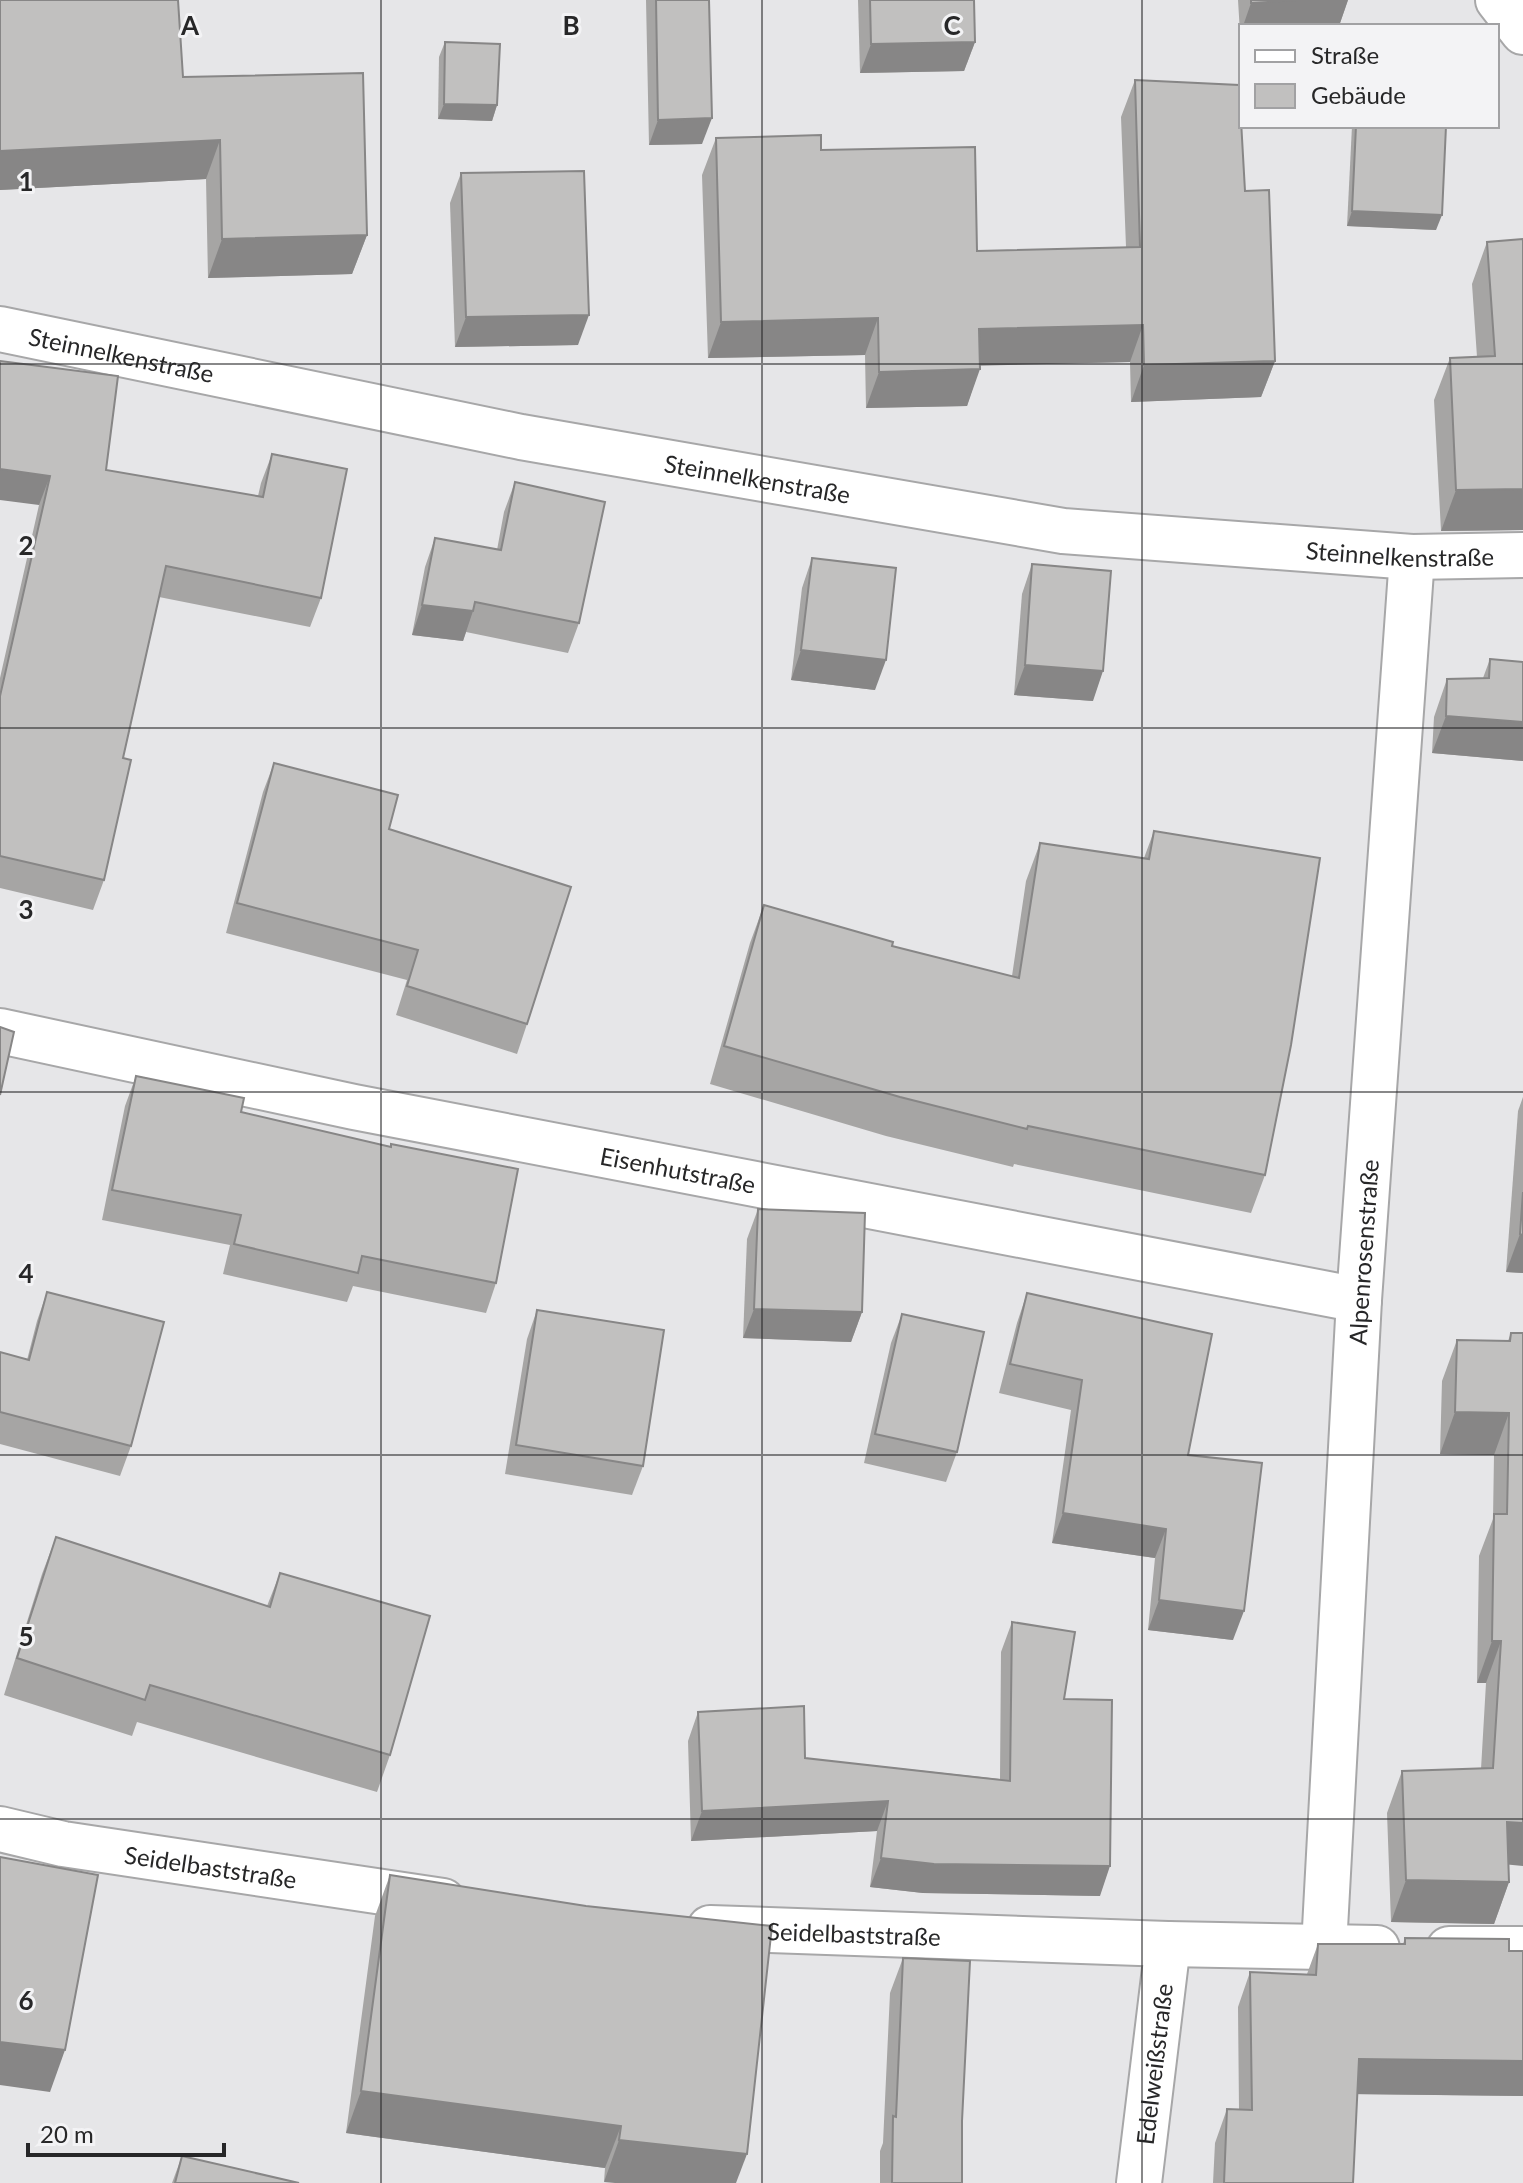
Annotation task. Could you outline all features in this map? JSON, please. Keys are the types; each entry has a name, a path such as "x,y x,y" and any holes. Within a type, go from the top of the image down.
{"street":[{"path":"1498,0 1523,32"},
{"name":"Steinnelkenstraße","path":"0,329 521,437 1063,531 1412,557 1523,555"},
{"name":"Alpenrosenstraße","path":"1324,1947 1359,1300 1412,557"},
{"name":"Eisenhutstraße","path":"0,1031 354,1107 1359,1300"},
{"name":"Seidelbaststraße","path":"0,1829 63,1844 483,1907"},
{"name":"Seidelbaststraße","path":"669,1926 1168,1944 1523,1949"},
{"name":"Edelweißstraße","path":"1139,2183 1168,1944"}],"building":[{"path":"0,0 178,0 183,77 363,73 367,235 222,239 220,140 0,151"},
{"path":"656,0 709,0 712,118 658,120"},
{"path":"870,0 974,0 975,42 871,44"},
{"path":"1251,0 1297,0 1251,3"},
{"path":"445,42 500,44 497,105 444,104"},
{"path":"1135,80 1239,85 1239,128 1241,128 1245,191 1269,190 1275,361 1144,365 1143,325 979,329 980,369 879,372 878,318 721,322 716,138 821,135 821,150 975,147 977,251 1140,247"},
{"path":"1356,128 1446,128 1442,215 1352,211"},
{"path":"584,171 589,315 466,317 461,173"},
{"path":"1523,239 1523,489 1456,490 1450,358 1495,356 1487,242"},
{"path":"0,361 118,376 106,470 263,497 272,454 347,469 321,598 166,566 123,758 131,760 104,880 0,856 0,696 50,476 0,469"},
{"path":"515,482 605,502 579,623 475,602 473,611 422,605 435,538 501,550"},
{"path":"812,558 896,568 886,660 801,650"},
{"path":"1032,564 1111,571 1103,671 1025,665"},
{"path":"1490,659 1523,662 1523,722 1446,716 1447,679 1489,678"},
{"path":"274,763 398,795 389,829 571,887 527,1024 407,986 418,950 237,903"},
{"path":"1154,831 1320,858 1291,1045 1265,1175 1028,1126 1027,1129 900,1097 724,1046 764,905 893,942 892,946 1019,978 1040,843 1149,859"},
{"path":"0,1027 14,1032 0,1095"},
{"path":"136,1076 244,1098 241,1112 391,1147 391,1144 518,1169 496,1283 362,1256 358,1273 234,1244 241,1215 112,1190"},
{"path":"1523,1192 1523,1235 1520,1234"},
{"path":"758,1209 865,1213 862,1312 754,1309"},
{"path":"47,1292 164,1322 131,1446 0,1412 0,1352 29,1360"},
{"path":"1027,1293 1212,1334 1188,1455 1262,1463 1244,1611 1159,1600 1166,1529 1063,1513 1082,1380 1010,1364"},
{"path":"537,1310 664,1330 643,1466 516,1445"},
{"path":"902,1314 984,1332 957,1452 875,1434"},
{"path":"1511,1333 1523,1333 1523,1823 1507,1822 1509,1882 1406,1880 1402,1771 1493,1768 1501,1641 1492,1641 1494,1514 1507,1514 1509,1413 1455,1412 1457,1340 1510,1341"},
{"path":"56,1537 270,1607 280,1573 430,1616 390,1755 150,1685 145,1700 17,1658"},
{"path":"1012,1622 1075,1632 1064,1699 1112,1700 1110,1866 934,1864 881,1858 888,1801 702,1811 698,1712 804,1706 805,1758 1010,1781"},
{"path":"0,1857 98,1875 65,2050 0,2042"},
{"path":"390,1875 586,1906 772,1926 747,2154 619,2140 621,2126 361,2091"},
{"path":"1405,1938 1509,1939 1509,1951 1523,1951 1523,2061 1359,2059 1353,2183 1224,2183 1227,2109 1252,2110 1250,1972 1316,1975 1318,1944 1405,1944"},
{"path":"903,1958 970,1961 962,2183 892,2183"},
{"path":"182,2156 299,2183 175,2183"}]}
